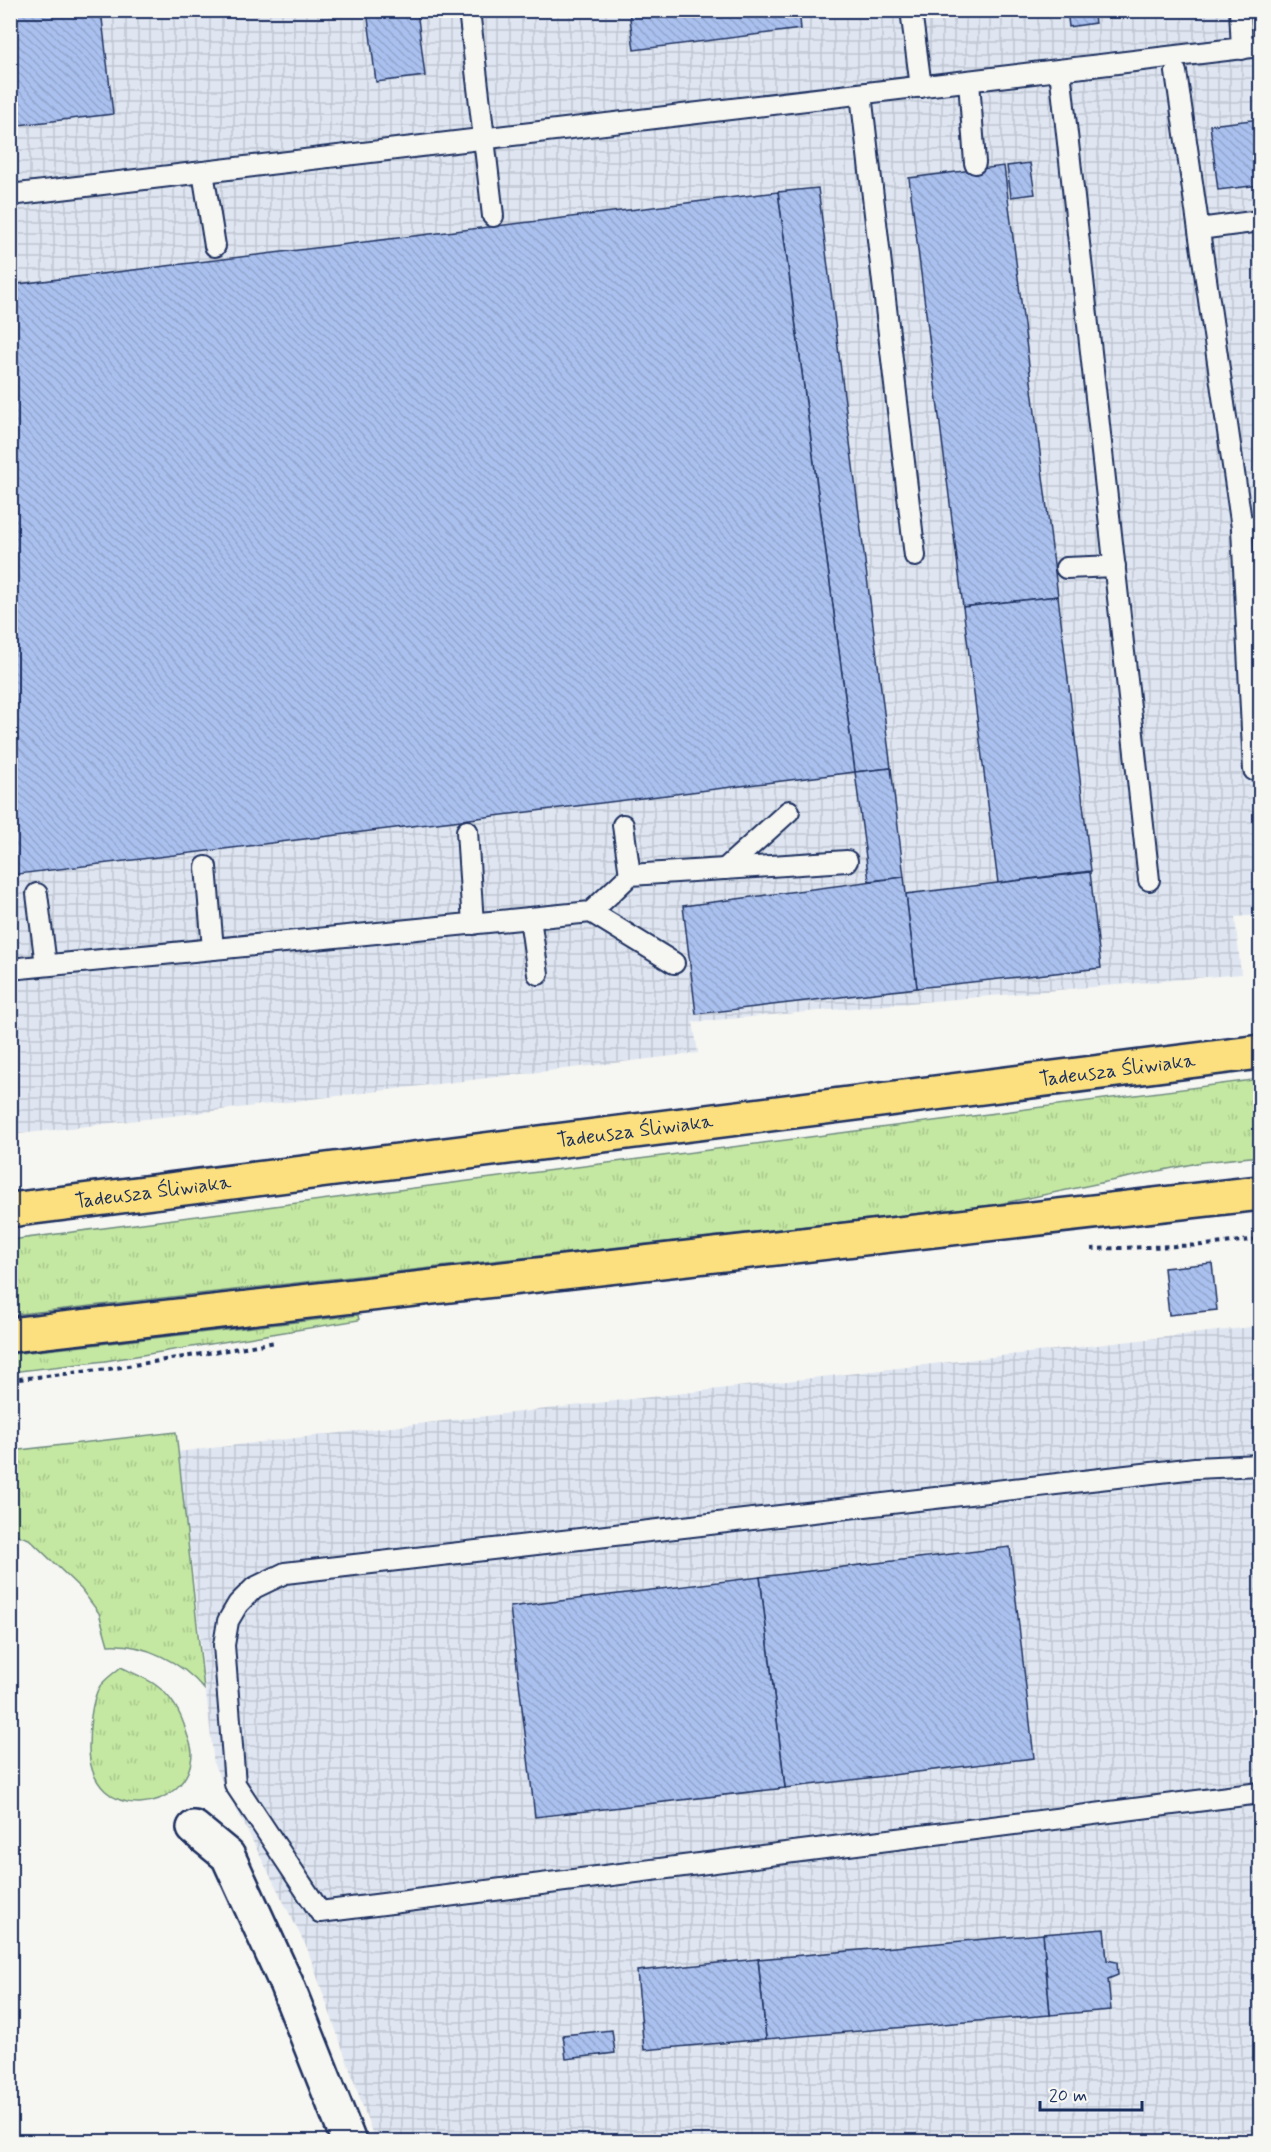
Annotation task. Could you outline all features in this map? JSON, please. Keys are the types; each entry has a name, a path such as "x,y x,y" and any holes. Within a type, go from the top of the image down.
{"main road":[{"name":"Tadeusza Śliwiaka","path":"10,1210 1260,1052"},
{"path":"10,1335 1260,1193"}],"street":[{"path":"194,1828 228,1856 286,1983 349,2142"}],"lane":[{"path":"470,10 493,216"},
{"path":"910,10 921,87"},
{"path":"10,195 1251,48 1240,10"},
{"path":"1060,70 1149,880"},
{"path":"1176,72 1199,229 1251,527 1254,770"},
{"path":"969,81 975,163"},
{"path":"861,94 915,556"},
{"path":"203,172 214,246"},
{"path":"1199,229 1260,221"},
{"path":"1066,568 1115,566"},
{"path":"725,869 789,811"},
{"path":"622,825 630,875"},
{"path":"467,831 473,924"},
{"path":"591,912 630,875 847,861"},
{"path":"206,867 213,949"},
{"path":"37,894 46,965"},
{"path":"10,969 591,912 674,963"},
{"path":"530,918 538,974"},
{"path":"1260,1465 1195,1468 285,1572 254,1588 238,1604 228,1621 225,1645 235,1784 320,1912 1260,1793"}],"shaded area":[{"path":"10,11 1260,11 1260,915 1235,917 1241,974 693,1022 698,1053 11,1135"},
{"path":"1260,1326 1260,2141 375,2141 307,1948 214,1765 193,1572 177,1452"}],"green space":[{"path":"1260,1079 1260,1156 1202,1162 994,1205 11,1315 11,1240"},
{"path":"358,1315 359,1320 105,1361 11,1372 11,1354"},
{"path":"176,1432 204,1689 185,1670 161,1656 135,1647 108,1645 99,1613 81,1589 29,1539 11,1533 11,1451"},
{"path":"121,1667 153,1683 168,1696 179,1712 191,1745 192,1753 187,1774 175,1789 159,1799 140,1803 122,1800 105,1791 94,1773 89,1748 94,1699 102,1683"}],"building":[{"path":"41,10 101,10 113,114 10,126 10,14"},
{"path":"367,10 417,10 425,76 376,82"},
{"path":"629,10 799,10 801,29 634,50"},
{"path":"1067,10 1093,10 1095,23 1069,27"},
{"path":"1260,119 1260,185 1218,190 1210,125"},
{"path":"1030,163 1035,194 1011,197 1007,166"},
{"path":"1004,166 1058,596 963,607 909,178"},
{"path":"818,188 891,768 855,772 778,192"},
{"path":"778,192 855,772 10,875 10,285"},
{"path":"1260,233 1260,280 1255,234"},
{"path":"1058,596 1091,871 998,883 963,607"},
{"path":"891,768 904,877 869,881 855,772"},
{"path":"1090,872 1101,968 917,988 906,894"},
{"path":"904,877 917,988 696,1014 683,906"},
{"path":"1212,1263 1217,1310 1169,1315 1164,1268"},
{"path":"1010,1547 1034,1758 785,1788 760,1577"},
{"path":"760,1577 785,1788 535,1817 510,1607"},
{"path":"1104,1929 1107,1960 1117,1962 1118,1975 1108,1979 1111,2010 1050,2015 1043,1934"},
{"path":"1043,1934 1050,2015 766,2039 758,1959"},
{"path":"758,1959 766,2039 644,2050 637,1971"},
{"path":"612,2030 615,2053 566,2059 563,2035"}]}
